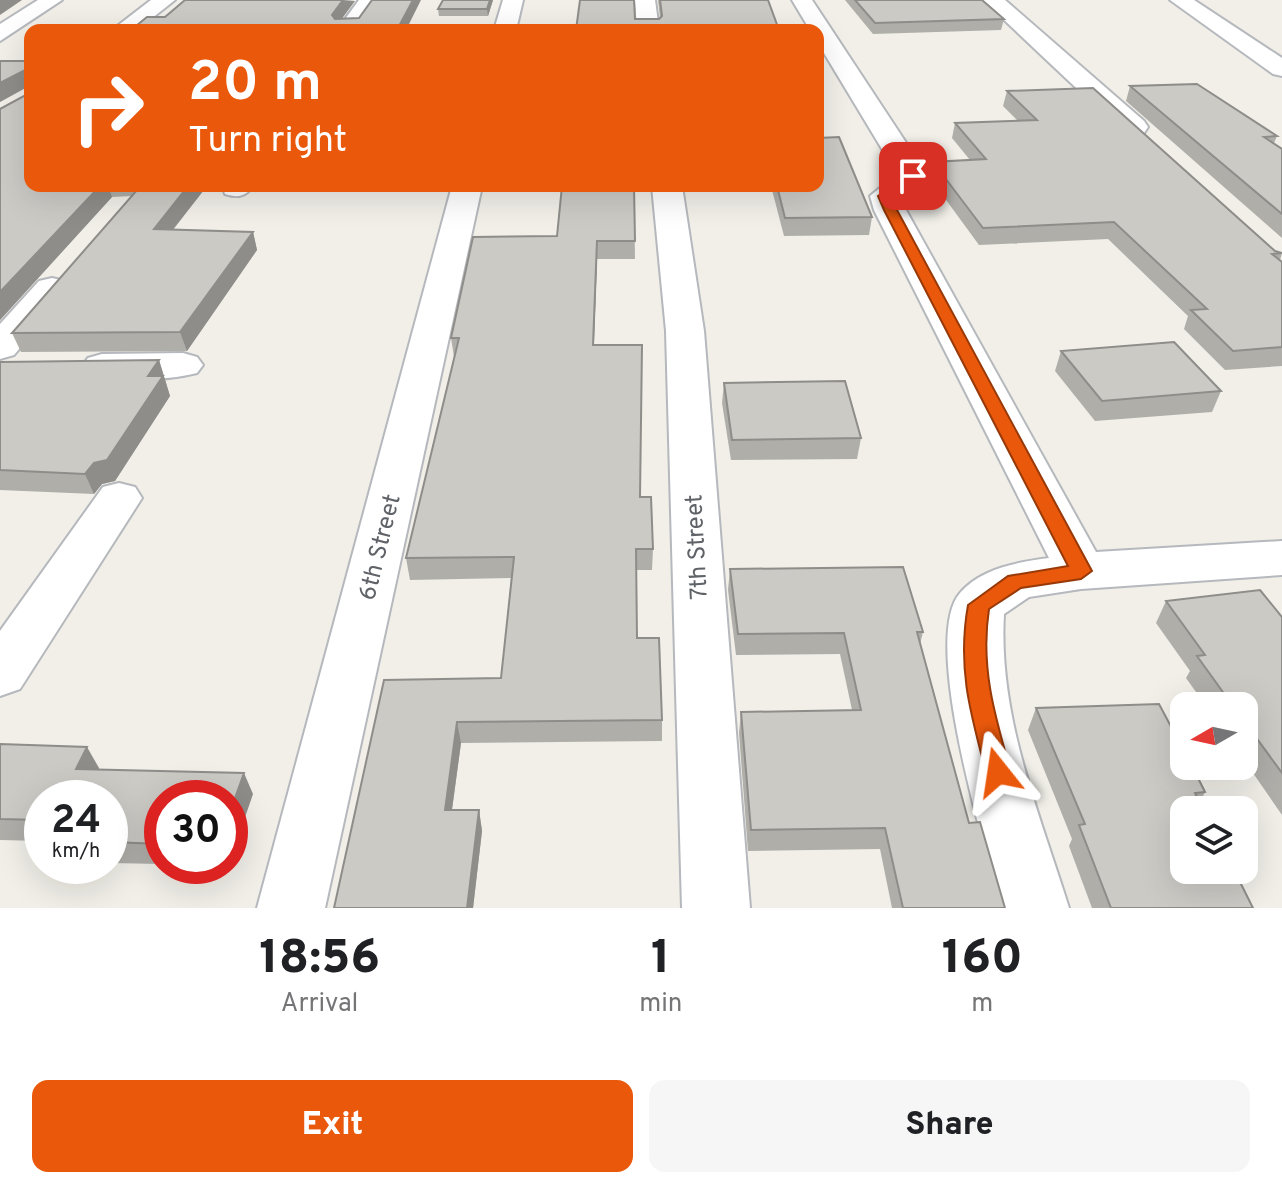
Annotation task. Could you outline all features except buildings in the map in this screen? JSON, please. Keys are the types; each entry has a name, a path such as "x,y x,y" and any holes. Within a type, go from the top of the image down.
{"street":[{"path":"0,34 52,0"},
{"path":"131,24 165,0"},
{"path":"352,24 369,0"},
{"path":"507,24 513,0"},
{"path":"645,0 647,24"},
{"path":"802,0 817,24"},
{"path":"993,0 1157,148"},
{"path":"1180,0 1282,69"},
{"path":"824,35 913,176 885,196 890,210 1081,571"},
{"name":"6th Street","path":"291,908 466,192"},
{"name":"7th Street","path":"668,192 685,331 716,908"},
{"path":"73,265 23,362 183,365"},
{"path":"0,674 119,498"},
{"path":"1035,908 976,691 974,636 979,605 1016,581 1081,571 1282,558"}],"route":[{"path":"913,176 885,196 890,210 1081,571 1016,581 979,605 974,636 976,691 998,772"}]}
